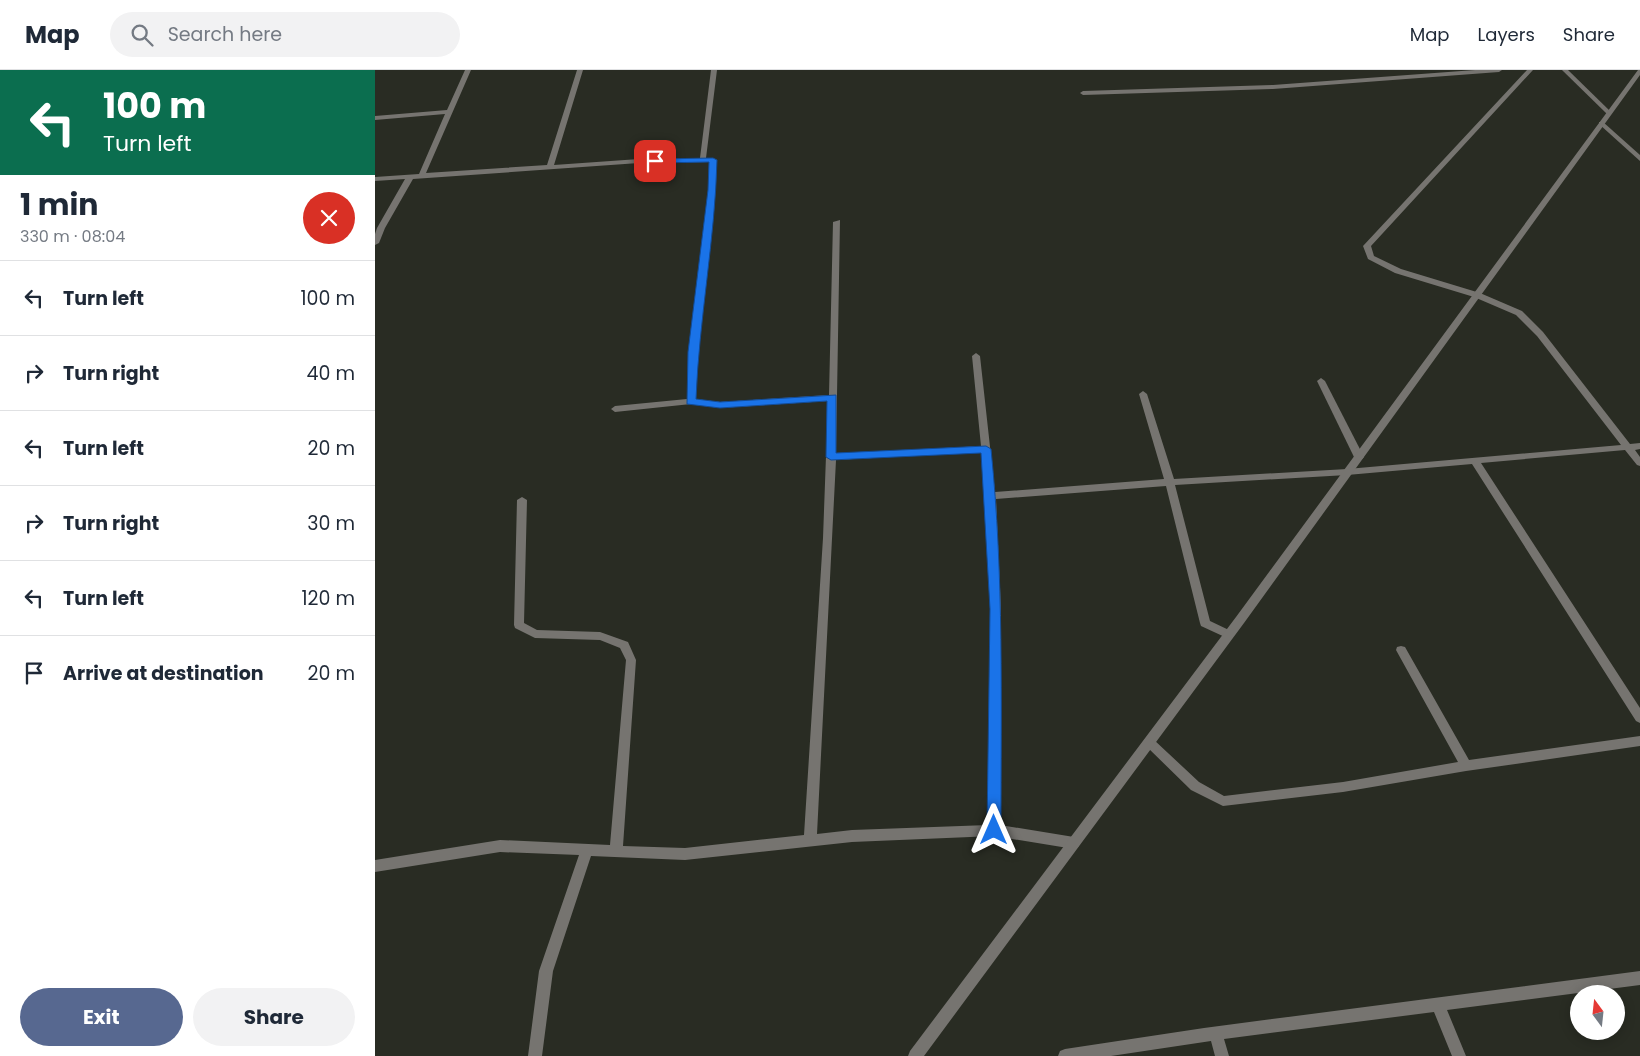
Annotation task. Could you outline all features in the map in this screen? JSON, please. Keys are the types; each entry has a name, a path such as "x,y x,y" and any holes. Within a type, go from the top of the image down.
{"street":[{"path":"421,177 468,70"},
{"path":"550,168 579,70"},
{"path":"703,159 713,70"},
{"path":"1083,93 1273,87 1499,70"},
{"path":"1530,70 1367,246 1371,257 1398,271 1477,295 1519,313 1540,334 1640,463"},
{"path":"1565,70 1609,113"},
{"path":"915,1056 1359,457 1640,71"},
{"path":"375,118 450,112"},
{"path":"1601,124 1640,160"},
{"path":"375,179 703,159 713,160 712,190 693,352 691,401"},
{"path":"375,244 381,228 410,178"},
{"path":"810,841 824,614 831,457 837,222"},
{"path":"977,356 991,496 996,609 994,830"},
{"path":"1321,381 1359,457"},
{"path":"1143,394 1170,482 1205,623 1227,634"},
{"path":"615,409 691,401 720,405 832,398"},
{"path":"991,496 1170,482 1347,472 1640,446"},
{"path":"831,457 986,449"},
{"path":"1474,460 1640,718"},
{"path":"522,500 519,625 535,634 600,636 624,645 631,660 616,851"},
{"path":"1401,650 1466,766"},
{"path":"1149,742 1195,786 1223,800 1343,787 1466,766 1640,741"},
{"path":"375,866 500,846 685,854 852,836 994,830 1074,843"},
{"path":"535,1056 547,971 587,850"},
{"path":"1065,1056 1216,1034 1640,978"},
{"path":"1437,1005 1459,1056"},
{"path":"1216,1034 1222,1056"}],"route":[{"path":"655,161 713,160 712,190 693,352 691,401 720,405 832,398 831,457 986,449 991,496 996,609 994,830"}]}
